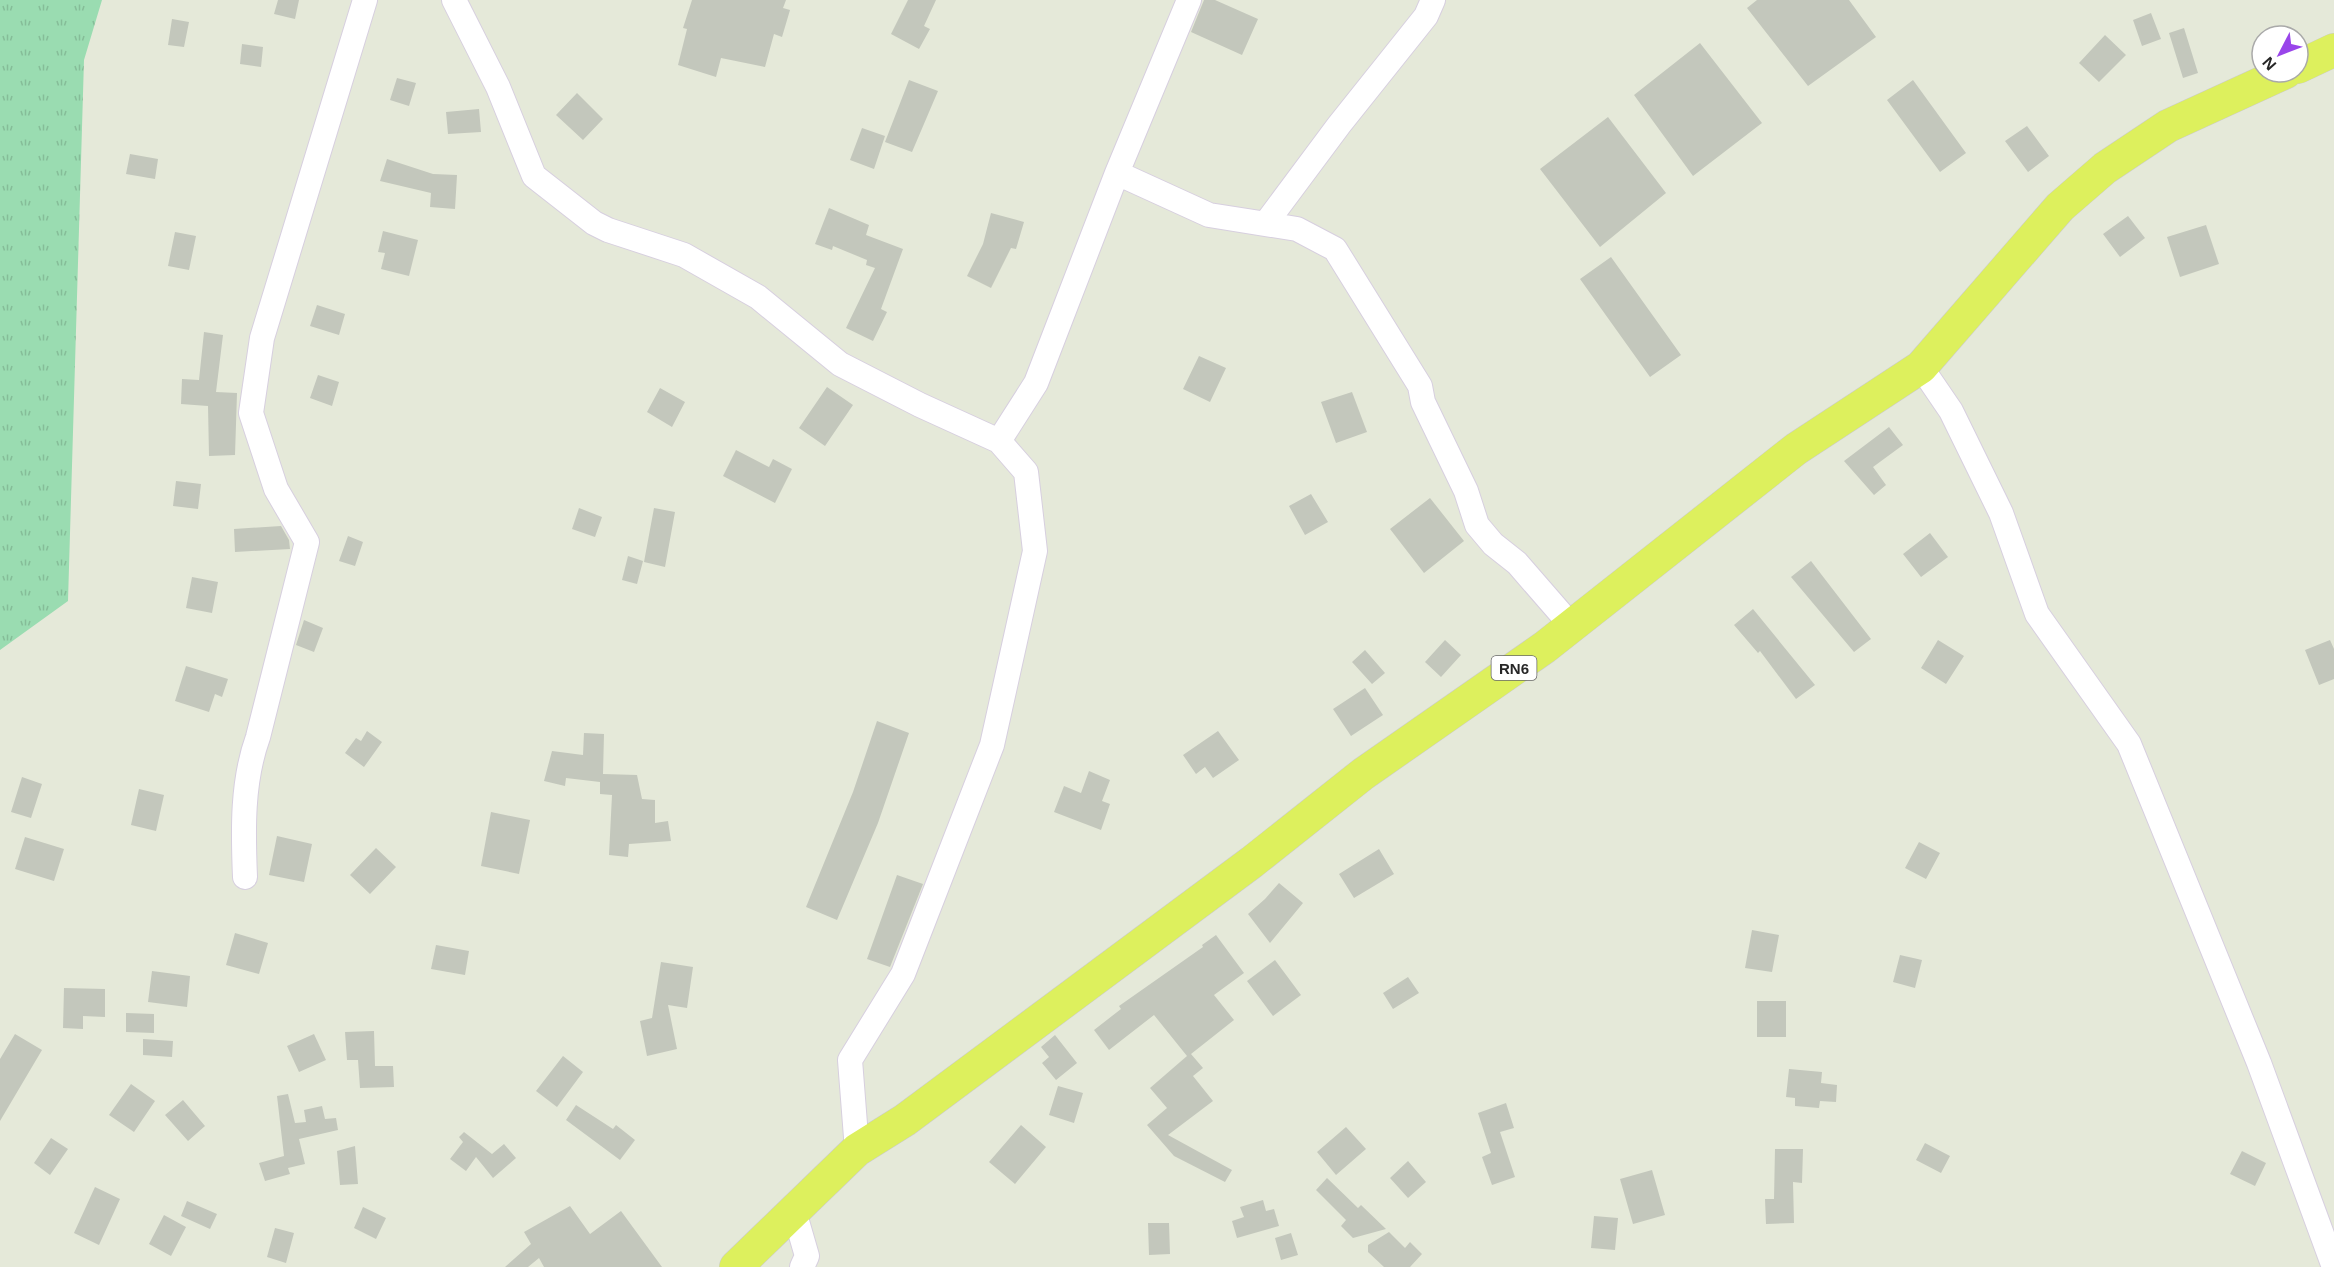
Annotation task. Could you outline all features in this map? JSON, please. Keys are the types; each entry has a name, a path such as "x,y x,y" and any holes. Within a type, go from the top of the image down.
{"highway":[{"path":"2310,61 2334,50"},
{"name":"RN6","path":"736,1267 857,1150 905,1120 1251,862 1364,774 1545,647 1570,624 1796,449 1921,367 2061,207 2105,168 2168,126 2260,84"}],"street":[{"path":"245,877 245,810 251,757 307,542 276,489 251,413 262,338 365,0"},
{"path":"454,0 498,87 534,176 594,223 608,230 684,255 758,297 840,364 999,441 1026,472 1035,551 992,745 903,974 850,1060 857,1150"},
{"path":"999,441 1036,383 1117,173 1189,0"},
{"path":"1266,223 1339,125 1426,16 1433,0"},
{"path":"1117,173 1209,215 1297,229 1335,249 1420,387 1423,402 1466,491 1477,525 1492,544 1517,562 1570,624"},
{"path":"1921,367 1951,411 2001,513 2037,614 2129,744 2259,1064 2334,1267"},
{"path":"794,1212 807,1256 802,1267"}],"green space":[{"path":"0,0 102,0 84,60 68,601 0,650"}],"building":[{"path":"278,0 299,0 295,19 274,14"},
{"path":"692,0 786,0 783,8 790,10 782,37 774,34 765,67 721,58 716,77 678,65 687,29 683,28"},
{"path":"908,0 936,0 924,26 930,29 919,49 891,34"},
{"path":"1204,0 1215,0 1258,19 1242,55 1191,32"},
{"path":"1757,0 1849,0 1876,37 1808,86 1747,8"},
{"path":"2151,13 2161,39 2142,46 2133,20"},
{"path":"172,19 189,22 184,47 168,45"},
{"path":"2184,28 2198,73 2183,78 2169,33"},
{"path":"2105,35 2126,55 2099,82 2079,63"},
{"path":"1700,43 1762,123 1693,176 1634,95"},
{"path":"242,44 263,47 261,67 240,64"},
{"path":"397,78 416,83 409,106 390,100"},
{"path":"909,80 938,91 912,152 885,142"},
{"path":"1913,80 1966,153 1940,172 1887,100"},
{"path":"577,93 603,119 583,140 556,115"},
{"path":"479,109 481,132 448,134 446,112"},
{"path":"1608,117 1666,193 1600,247 1540,169"},
{"path":"2027,126 2049,156 2028,172 2005,141"},
{"path":"862,128 885,136 874,169 850,160"},
{"path":"130,154 158,159 155,179 126,174"},
{"path":"387,159 433,174 457,175 455,209 430,207 431,193 380,181"},
{"path":"829,208 869,225 866,235 903,249 881,309 887,312 873,341 846,328 875,268 866,265 867,260 833,246 832,250 815,244"},
{"path":"991,213 1024,222 1016,249 1011,248 991,288 967,276 983,244"},
{"path":"2128,216 2145,238 2120,257 2103,234"},
{"path":"2206,225 2219,264 2180,277 2167,237"},
{"path":"383,231 418,240 409,276 381,269 385,253 378,252"},
{"path":"175,232 196,236 189,270 168,266"},
{"path":"1611,257 1681,355 1650,377 1580,279"},
{"path":"317,305 345,314 339,335 310,326"},
{"path":"204,332 223,335 216,392 237,393 235,455 209,456 208,406 181,404 182,379 199,380"},
{"path":"1199,356 1226,368 1210,402 1183,389"},
{"path":"318,375 339,382 332,406 310,398"},
{"path":"827,387 853,405 825,446 799,428"},
{"path":"660,388 685,402 672,427 647,412"},
{"path":"1352,392 1367,432 1336,443 1321,402"},
{"path":"1889,427 1903,445 1873,467 1886,485 1874,495 1844,461"},
{"path":"736,450 769,467 773,459 792,469 775,503 723,476"},
{"path":"176,481 201,484 198,509 173,506"},
{"path":"1311,494 1328,522 1305,535 1289,506"},
{"path":"1430,498 1464,541 1424,573 1390,529"},
{"path":"579,508 602,517 595,537 572,529"},
{"path":"654,508 675,512 665,567 644,562"},
{"path":"281,526 289,540 290,549 235,552 234,529"},
{"path":"1930,533 1948,557 1921,577 1903,554"},
{"path":"348,536 363,542 355,566 339,561"},
{"path":"628,556 643,561 637,584 622,580"},
{"path":"1811,561 1871,639 1854,652 1791,577"},
{"path":"192,577 218,582 212,613 186,608"},
{"path":"1753,609 1815,685 1796,699 1760,651 1758,653 1734,625"},
{"path":"304,620 323,628 314,652 296,645"},
{"path":"1445,640 1461,655 1441,677 1425,662"},
{"path":"1938,640 1964,656 1946,684 1921,668"},
{"path":"2330,640 2334,649 2334,679 2319,685 2305,650"},
{"path":"1365,650 1385,673 1372,684 1352,662"},
{"path":"186,666 228,679 222,697 215,694 209,712 175,701"},
{"path":"1365,688 1383,715 1351,736 1333,709"},
{"path":"877,721 909,733 878,823 837,920 806,907 853,792"},
{"path":"367,731 382,742 364,767 345,753 356,738 361,741"},
{"path":"1218,731 1239,760 1213,778 1205,767 1196,774 1183,755"},
{"path":"584,733 604,734 603,774 637,775 642,799 655,800 655,823 668,821 671,841 629,844 628,857 609,855 612,795 600,794 600,782 566,778 565,786 544,781 552,751 583,755"},
{"path":"1089,771 1110,780 1102,801 1110,804 1101,830 1054,812 1064,786 1081,793"},
{"path":"22,777 42,784 31,818 11,812"},
{"path":"139,789 164,795 156,831 131,825"},
{"path":"491,812 530,820 519,874 481,866"},
{"path":"277,836 312,844 304,882 269,875"},
{"path":"25,837 64,849 54,881 15,869"},
{"path":"1919,842 1940,853 1926,879 1905,868"},
{"path":"376,848 396,867 370,894 350,875"},
{"path":"1379,849 1394,874 1354,898 1339,874"},
{"path":"897,875 923,884 890,967 867,959"},
{"path":"1279,883 1303,903 1270,943 1248,914"},
{"path":"1752,930 1779,935 1772,972 1745,968"},
{"path":"235,933 268,943 259,974 226,965"},
{"path":"1216,935 1244,973 1214,995 1234,1020 1191,1054 1203,1068 1193,1076 1213,1101 1168,1135 1232,1170 1225,1182 1174,1156 1147,1125 1167,1108 1150,1088 1187,1056 1154,1015 1109,1050 1094,1030 1121,1009 1119,1006 1203,947 1202,945"},
{"path":"436,945 469,951 465,975 431,969"},
{"path":"1900,955 1922,960 1915,988 1893,982"},
{"path":"1275,960 1301,995 1273,1016 1247,981"},
{"path":"661,962 693,967 687,1008 668,1005 677,1049 647,1056 640,1021 652,1018"},
{"path":"152,971 190,976 187,1007 148,1002"},
{"path":"1408,977 1419,993 1393,1009 1383,993"},
{"path":"64,988 105,989 105,1017 83,1016 83,1029 63,1028"},
{"path":"1757,1001 1786,1001 1786,1037 1757,1037"},
{"path":"126,1013 154,1014 154,1033 126,1032"},
{"path":"374,1031 375,1066 393,1066 394,1087 360,1088 358,1060 347,1060 345,1032"},
{"path":"15,1034 42,1050 0,1121 0,1059"},
{"path":"314,1034 326,1060 299,1072 287,1046"},
{"path":"1055,1035 1077,1063 1056,1080 1042,1063 1049,1057 1041,1047"},
{"path":"143,1039 173,1041 172,1057 143,1055"},
{"path":"563,1056 583,1072 557,1107 536,1091"},
{"path":"1789,1069 1822,1072 1821,1083 1837,1085 1836,1102 1820,1101 1819,1108 1795,1106 1795,1098 1786,1097"},
{"path":"131,1084 155,1101 134,1132 109,1115"},
{"path":"1058,1086 1083,1093 1074,1123 1049,1115"},
{"path":"288,1094 295,1123 306,1122 304,1110 322,1106 325,1119 336,1118 338,1130 299,1139 305,1164 288,1168 290,1174 265,1181 259,1163 284,1156 277,1096"},
{"path":"183,1100 205,1126 188,1141 165,1115"},
{"path":"1506,1103 1514,1128 1500,1132 1515,1177 1492,1185 1482,1157 1491,1153 1478,1113"},
{"path":"576,1105 613,1129 616,1125 635,1140 620,1160 566,1120"},
{"path":"1021,1125 1046,1147 1015,1184 989,1162"},
{"path":"1346,1127 1366,1149 1336,1175 1317,1152"},
{"path":"464,1132 492,1154 504,1144 516,1158 493,1178 476,1157 466,1171 450,1159 463,1142 459,1137"},
{"path":"51,1138 68,1149 50,1175 34,1163"},
{"path":"1925,1143 1950,1156 1941,1173 1916,1160"},
{"path":"355,1146 358,1184 340,1185 337,1151"},
{"path":"1775,1149 1803,1149 1802,1183 1793,1182 1794,1223 1766,1224 1765,1199 1774,1199"},
{"path":"2242,1151 2266,1163 2255,1186 2230,1174"},
{"path":"1408,1161 1426,1182 1408,1198 1390,1178"},
{"path":"1652,1170 1665,1215 1633,1224 1620,1179"},
{"path":"1327,1178 1358,1208 1361,1205 1386,1229 1353,1238 1341,1226 1346,1220 1316,1190"},
{"path":"95,1187 120,1199 99,1245 74,1233"},
{"path":"1263,1200 1266,1211 1274,1209 1279,1226 1237,1238 1232,1221 1244,1217 1240,1207"},
{"path":"187,1201 217,1214 210,1229 181,1216"},
{"path":"570,1206 590,1234 621,1211 662,1267 544,1267 539,1258 528,1267 505,1267 531,1244 524,1232"},
{"path":"363,1207 386,1218 376,1239 354,1228"},
{"path":"164,1215 186,1227 171,1256 149,1244"},
{"path":"1594,1216 1618,1218 1615,1250 1591,1248"},
{"path":"1148,1223 1169,1223 1170,1254 1149,1255"},
{"path":"275,1228 294,1233 286,1263 267,1257"},
{"path":"1389,1232 1405,1248 1410,1242 1422,1254 1410,1267 1384,1267 1368,1252 1368,1245"},
{"path":"1291,1233 1298,1255 1281,1260 1275,1238"}]}
